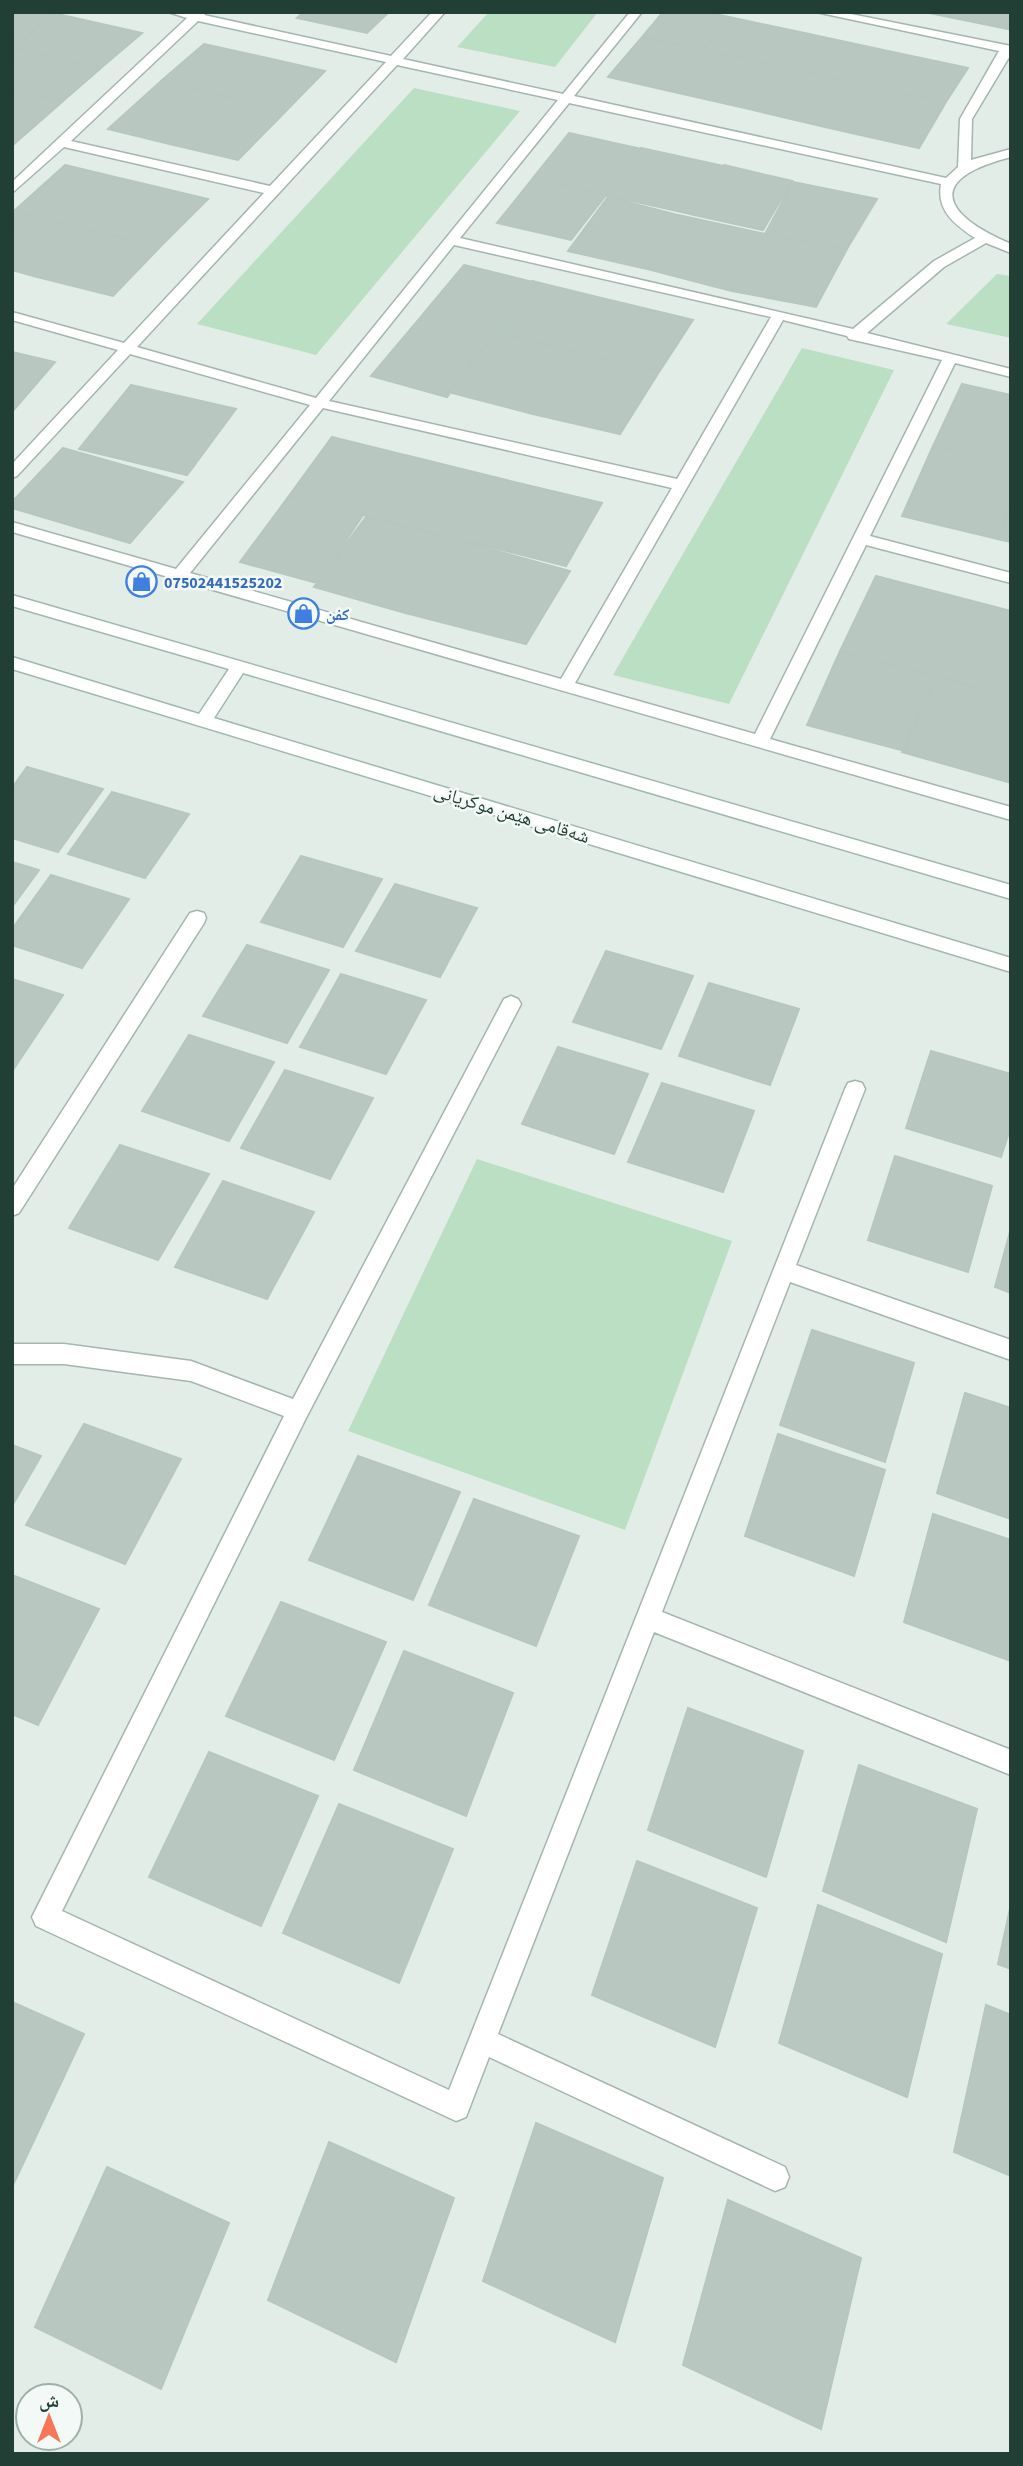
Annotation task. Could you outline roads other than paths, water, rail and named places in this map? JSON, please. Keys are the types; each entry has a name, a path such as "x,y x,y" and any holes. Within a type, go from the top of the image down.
{"street":[{"path":"174,12 199,15 393,61 948,182"},
{"path":"12,473 439,12"},
{"path":"180,575 636,12"},
{"path":"822,12 1008,49 966,120 964,166"},
{"path":"12,189 199,15"},
{"path":"62,143 273,191"},
{"path":"1011,153 985,157 964,166 948,182 944,196 949,212 963,226 984,239 1011,249"},
{"path":"854,336 939,264 984,239"},
{"path":"450,240 779,315 949,360 1011,373"},
{"path":"565,686 779,315"},
{"path":"12,316 319,402 680,485"},
{"path":"760,742 949,360"},
{"path":"12,527 1011,814"},
{"path":"860,538 1011,578"},
{"path":"12,600 1011,892"},
{"name":"شەقامی هێمن موکریانی","path":"12,663 1011,965"},
{"path":"204,720 239,667"},
{"path":"12,1207 197,918"},
{"path":"512,1004 298,1411 46,1917 456,2107 650,1619 855,1089"},
{"path":"786,1270 1011,1350"},
{"path":"12,1354 64,1354 191,1371 298,1411"},
{"path":"650,1619 1011,1763"},
{"path":"482,2040 775,2177"}],"place":[{"name":"07502441525202","path":"141,582"},
{"name":"كفن","path":"303,614"}]}
